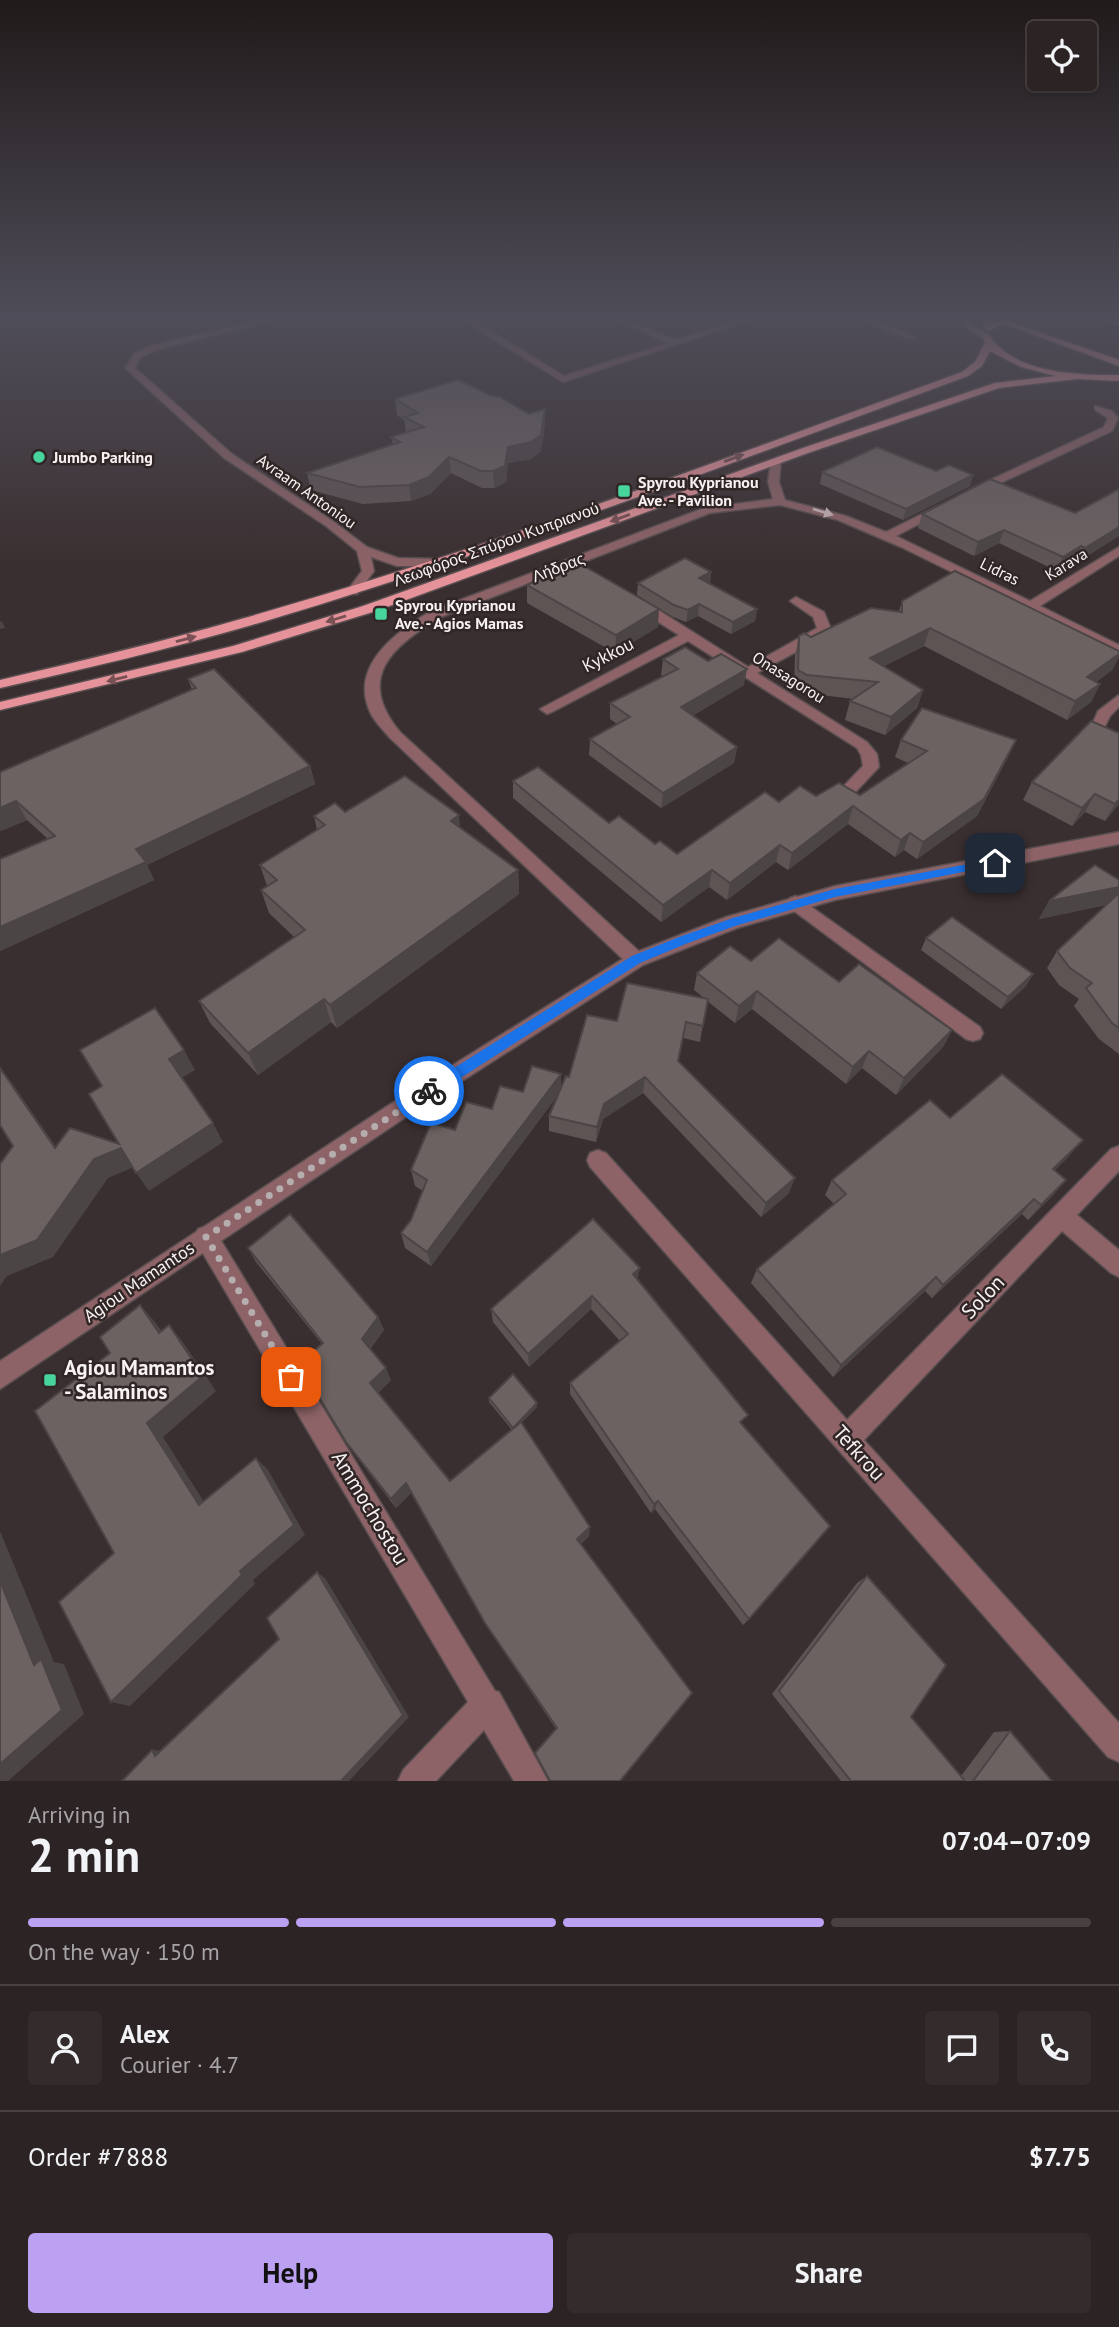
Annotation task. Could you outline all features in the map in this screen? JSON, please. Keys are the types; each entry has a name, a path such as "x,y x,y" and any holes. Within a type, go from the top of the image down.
{"main road":[{"name":"Λεωφόρος Σπύρου Κυπριανού","path":"0,684 161,646 352,591 439,563 887,402"},
{"name":"Λεωφόρος Σπύρου Κυπριανού","path":"0,706 237,649 368,609 776,461 948,402"}],"street":[{"name":"Avraam Antoniou","path":"168,402 228,456 330,524 363,550"},
{"path":"966,496 1108,429 1113,418 1110,413 1098,408"},
{"path":"776,461 772,475 775,493 780,502"},
{"name":"Λήδρας","path":"636,960 395,735 380,716 373,701 373,681 378,664 407,631 436,614 708,510 780,502 810,508 865,526"},
{"path":"887,536 955,502"},
{"name":"Lidras","path":"865,526 1119,650"},
{"path":"363,550 397,562 439,563"},
{"path":"352,591 368,571 363,550"},
{"name":"Karava","path":"1031,606 1119,551"},
{"path":"570,563 590,573"},
{"name":"Onasagorou","path":"632,599 687,636 852,737 869,754 871,767 843,795"},
{"path":"748,672 824,629 819,615 796,601"},
{"name":"Kykkou","path":"547,709 687,636"},
{"path":"1098,727 1103,714 1119,699"},
{"name":"Agiou Mamantos","path":"0,1376 206,1237 636,960 720,926 835,893 1119,838"},
{"path":"796,903 973,1033"},
{"name":"Solon","path":"847,1439 1119,1156"},
{"name":"Tefkrou","path":"598,1160 1119,1746"},
{"path":"1061,1216 1119,1265"},
{"name":"Ammochostou","path":"206,1237 488,1703 532,1781"},
{"path":"414,1781 488,1703"}],"building":[{"path":"400,402 509,402 529,414 545,409 541,435 531,442 508,447 505,466 493,471 481,471 449,457 429,477 409,485 360,487 307,473 400,442 391,437 424,427 404,417 418,413"},
{"path":"877,447 936,471 949,465 973,475 906,509 822,472"},
{"path":"990,479 1075,513 1119,489 1119,527 1085,548 1081,546 1063,557 1004,530 978,542 922,514"},
{"path":"685,558 711,572 699,578 757,609 733,622 699,604 688,610 674,605 638,583"},
{"path":"582,565 659,609 616,635 527,585 556,570"},
{"path":"955,571 1119,651 1119,654 1087,677 1100,684 1075,701 930,628 870,658 923,690 891,717 850,701 878,682 807,675 798,670 799,636 804,633 811,637 871,608 902,612 902,601"},
{"path":"685,647 708,661 721,654 747,669 681,707 737,747 663,793 590,739 630,717 610,703 678,669 663,659"},
{"path":"214,669 310,766 136,849 146,862 0,927 0,859 55,836 16,801 0,808 0,772 196,688 188,679"},
{"path":"922,708 1016,740 984,799 923,842 910,833 901,840 853,806 792,853 780,845 730,883 712,870 663,905 513,781 538,767 609,823 619,816 655,844 660,841 677,854 765,792 779,802 800,786 816,796 839,783 860,795 927,751 901,740"},
{"path":"1091,721 1119,733 1119,799 1115,804 1095,794 1082,808 1032,782"},
{"path":"405,776 459,815 451,821 518,870 330,1005 324,999 248,1053 199,1001 305,930 261,890 277,880 260,865 325,825 314,816 335,803 345,812"},
{"path":"1095,865 1119,880 1119,887 1049,901"},
{"path":"1119,893 1119,1028 1112,1023 1086,988 1092,983 1070,968 1057,951"},
{"path":"952,917 1033,974 1008,997 926,938"},
{"path":"779,938 839,982 859,964 952,1030 904,1078 869,1051 853,1067 757,991 739,1006 697,973 730,946 751,961"},
{"path":"627,983 708,999 703,1026 686,1022 678,1061 795,1178 766,1203 645,1077 604,1104 597,1127 549,1116 566,1076 569,1077 587,1015 617,1021"},
{"path":"155,1008 184,1050 169,1059 213,1123 136,1173 121,1148 94,1159 37,1240 0,1255 0,1164 13,1146 0,1125 0,1068 55,1148 70,1128 119,1144 89,1094 102,1086 80,1050"},
{"path":"532,1066 561,1074 427,1252 401,1233 411,1220 427,1180 411,1170 431,1123 455,1130 466,1102 492,1109 500,1086 523,1092"},
{"path":"1002,1074 1083,1140 1053,1169 1066,1180 1041,1205 1034,1199 943,1285 936,1277 841,1365 757,1269 846,1194 832,1180 930,1100 950,1118"},
{"path":"290,1214 378,1317 362,1339 386,1368 370,1383 450,1481 521,1422 590,1527 577,1539 692,1693 620,1781 550,1781 535,1753 557,1728 485,1623 406,1483 391,1499 346,1442 299,1364 323,1343 248,1248"},
{"path":"593,1219 640,1268 633,1274 748,1415 740,1422 830,1526 749,1619 658,1501 654,1504 570,1383 628,1334 592,1296 528,1354 491,1309"},
{"path":"140,1305 159,1333 169,1325 203,1376 147,1423 199,1505 256,1458 294,1525 240,1571 242,1575 111,1702 59,1602 114,1553 35,1411 110,1353 100,1337"},
{"path":"513,1374 537,1403 513,1428 489,1398"},
{"path":"317,1572 403,1715 341,1781 122,1781 152,1750 155,1756 279,1639 267,1618"},
{"path":"867,1576 946,1665 911,1717 965,1781 851,1781 779,1691"},
{"path":"0,1581 34,1665 41,1659 62,1710 0,1764"},
{"path":"1010,1731 1052,1781 973,1781"}],"way so far":[{"path":"291,1377 206,1237 429,1091"}],"place":[{"name":"Jumbo Parking","path":"39,457"},
{"name":"Spyrou Kyprianou Ave. - Pavilion","path":"624,491"},
{"name":"Spyrou Kyprianou Ave. - Agios Mamas","path":"381,614"},
{"name":"Agiou Mamantos - Salaminos","path":"50,1380"}],"route":[{"path":"429,1091 636,960 684,940 733,922 835,893 995,863"}]}
